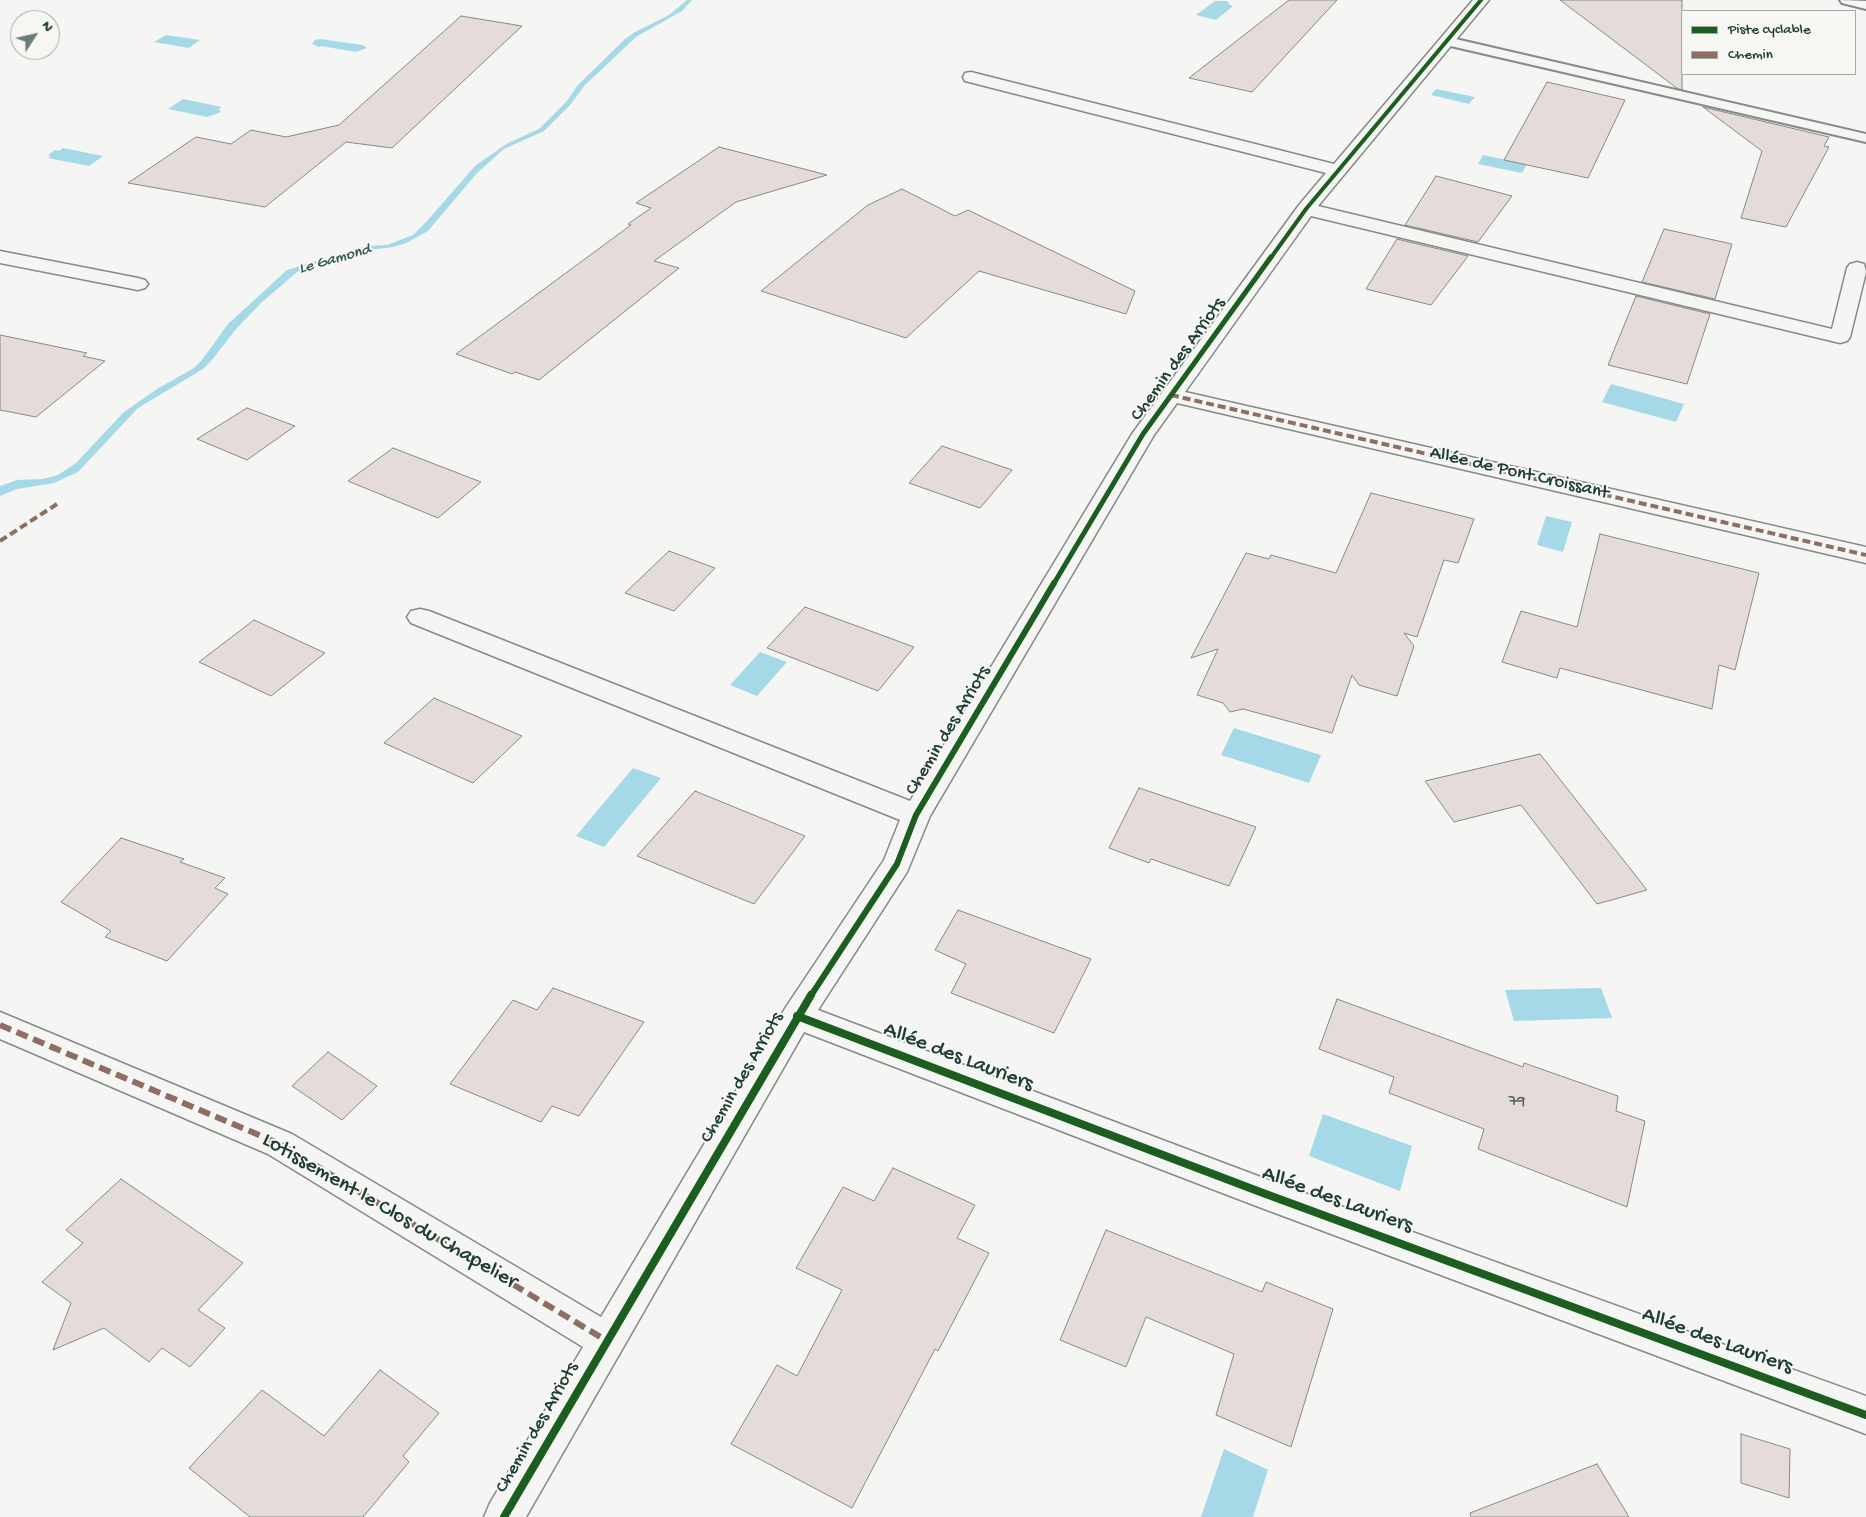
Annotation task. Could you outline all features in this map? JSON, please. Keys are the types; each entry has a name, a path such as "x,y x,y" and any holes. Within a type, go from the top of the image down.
{"street":[{"name":"Chemin des Arriots","path":"504,1517 797,1016 896,864 916,815 1143,434 1306,209 1481,0"},
{"path":"971,77 1339,171"},
{"path":"1306,209 1840,337 1857,268"},
{"path":"0,256 138,284"},
{"name":"Allée de Pont Croissant","path":"1171,395 1866,555"},
{"path":"420,617 916,815"},
{"name":"Allée des Lauriers","path":"797,1016 1263,1193 1866,1416"},
{"name":"Lotissement le Clos du Chapelier","path":"0,1025 280,1144 607,1341"}],"lane":[{"path":"1846,0 1866,4"},
{"path":"1447,41 1866,138"}],"water":[{"path":"687,0 692,0 682,11 636,37 585,85 570,105 544,131 504,149 477,173 428,231 406,243 393,247 362,251 308,266 297,272 261,303 236,329 203,369 138,408 78,472 54,483 17,489 0,496 0,486 17,480 43,479 58,475 76,463 124,412 157,389 194,368 228,324 287,270 366,246 387,245 413,235 476,165 508,143 539,129 566,102 578,85 625,39 669,15"},
{"path":"1215,1 1226,1 1233,6 1216,20 1196,15"},
{"path":"166,35 200,40 189,48 154,42"},
{"path":"320,39 363,45 367,48 356,52 319,47 312,44 315,40"},
{"path":"1436,89 1475,97 1469,104 1431,95"},
{"path":"183,99 222,107 219,109 221,112 207,117 168,109"},
{"path":"63,148 103,156 89,166 48,158 51,156 48,155 55,150 59,151"},
{"path":"1483,155 1527,164 1522,173 1478,164"},
{"path":"1611,384 1684,404 1676,422 1602,402"},
{"path":"1546,516 1572,522 1563,552 1537,545"},
{"path":"760,652 787,662 757,696 730,685"},
{"path":"1234,728 1321,755 1309,783 1221,755"},
{"path":"633,768 661,778 604,847 576,836"},
{"path":"1601,988 1612,1018 1514,1021 1505,990"},
{"path":"1323,1114 1412,1146 1400,1191 1309,1156"},
{"path":"1224,1449 1268,1470 1253,1517 1201,1517"}],"building":[{"path":"1289,0 1337,0 1252,92 1189,78"},
{"path":"1560,0 1682,0 1682,90 1678,89"},
{"path":"461,16 522,26 392,148 346,142 265,207 128,183 196,137 231,144 251,130 286,137 339,125"},
{"path":"1547,82 1625,100 1588,178 1504,160"},
{"path":"1703,107 1829,137 1824,146 1829,147 1786,227 1741,218 1762,151"},
{"path":"719,147 827,175 736,202 654,261 679,268 539,380 515,372 512,374 456,354 631,225 628,224 651,208 636,203"},
{"path":"1436,176 1512,196 1478,242 1405,225"},
{"path":"902,189 955,216 968,210 1135,291 1126,314 979,271 906,338 761,291 868,205"},
{"path":"1664,229 1732,244 1715,299 1642,282"},
{"path":"1397,239 1468,256 1431,305 1366,289"},
{"path":"1636,296 1710,314 1687,384 1608,365"},
{"path":"0,335 87,353 83,356 105,361 36,417 0,410"},
{"path":"247,408 295,426 247,460 197,439"},
{"path":"942,446 1012,470 980,508 909,483"},
{"path":"393,448 481,482 438,518 348,481"},
{"path":"1371,493 1474,519 1458,563 1444,560 1417,637 1404,633 1414,646 1397,696 1359,685 1352,675 1332,733 1243,709 1230,712 1223,703 1197,695 1218,649 1191,658 1246,553 1269,559 1271,555 1336,573"},
{"path":"1600,534 1759,573 1735,670 1719,665 1712,709 1560,668 1557,678 1502,662 1521,611 1577,627"},
{"path":"669,551 715,568 674,611 625,593"},
{"path":"805,607 914,647 878,691 767,648"},
{"path":"254,620 325,653 271,696 199,662"},
{"path":"434,698 522,736 473,783 384,743"},
{"path":"1540,754 1647,890 1597,904 1521,805 1454,822 1425,781"},
{"path":"1139,788 1256,827 1229,886 1151,859 1149,863 1109,848"},
{"path":"695,791 805,836 754,904 637,856"},
{"path":"121,838 184,859 180,862 225,878 215,888 228,894 167,961 105,937 111,931 61,902"},
{"path":"958,910 1091,959 1054,1033 951,993 966,964 935,950"},
{"path":"553,988 644,1022 579,1116 552,1106 541,1122 450,1084 513,1000 537,1010"},
{"path":"1337,999 1523,1067 1524,1063 1618,1096 1616,1111 1645,1121 1627,1207 1478,1149 1484,1129 1389,1093 1394,1077 1319,1049"},
{"path":"328,1052 377,1086 342,1120 292,1086"},
{"path":"893,1168 975,1205 957,1238 989,1253 938,1351 935,1349 852,1508 731,1444 777,1365 797,1376 842,1290 796,1268 843,1187 874,1201"},
{"path":"121,1179 243,1263 198,1310 225,1328 190,1367 162,1348 149,1362 104,1328 53,1350 71,1303 42,1282 83,1243 66,1230"},
{"path":"1106,1230 1262,1292 1266,1282 1333,1309 1291,1447 1216,1415 1234,1354 1146,1317 1126,1367 1060,1340"},
{"path":"380,1370 439,1413 403,1456 409,1462 363,1517 250,1517 189,1468 262,1390 324,1436"},
{"path":"1741,1434 1790,1449 1789,1498 1741,1483"},
{"path":"1597,1464 1629,1517 1471,1517 1470,1513"}],"marked path":[{"path":"1171,395 1866,555"},
{"path":"0,541 57,504"},
{"path":"0,1025 280,1144 607,1341"}],"cycle path":[{"path":"504,1517 797,1016 897,864 916,815 1143,434 1306,209 1481,0"},
{"path":"797,1016 1263,1193 1866,1415"}],"water label":[{"name":"Le Gamond","path":"335,260"}]}
